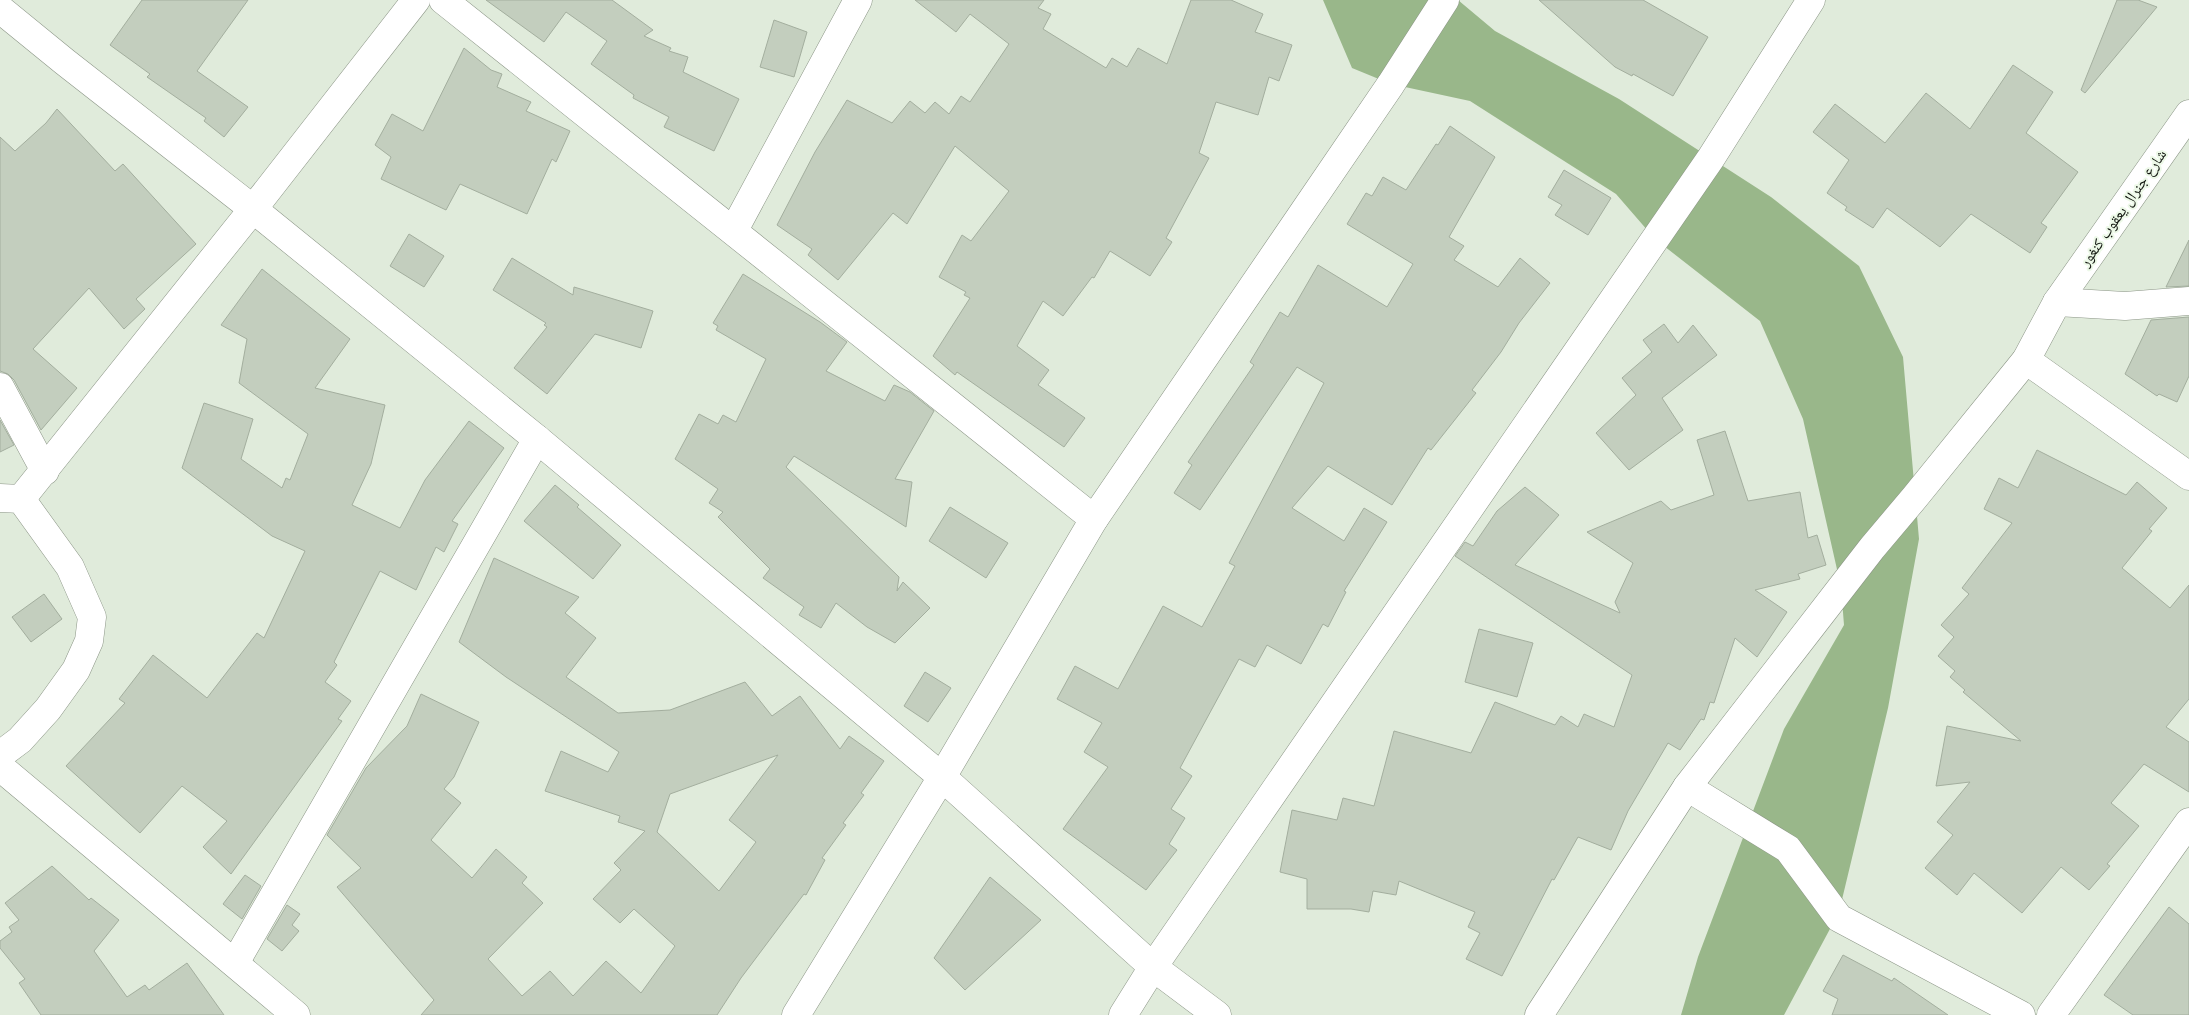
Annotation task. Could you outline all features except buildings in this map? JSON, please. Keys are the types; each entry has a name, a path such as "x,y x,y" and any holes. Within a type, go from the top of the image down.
{"street":[{"path":"0,755 20,740 48,709 76,670 89,641 92,617 70,567 10,499 45,471 416,0"},
{"path":"443,0 1094,518"},
{"path":"734,230 858,0"},
{"path":"796,1015 942,777 1094,518 1391,84 1446,0"},
{"path":"1123,1015 1154,967 1711,158 1811,0"},
{"path":"0,9 64,62 253,209 538,439 942,777 1154,967 1217,1015"},
{"name":"شارع جنرال يعقوب كنغور","path":"1539,1015 1687,787 1872,548 1916,497 2026,360 2057,302 2189,114"},
{"path":"2057,302 2125,306 2189,301"},
{"path":"2026,360 2189,476"},
{"path":"0,386 45,471"},
{"path":"235,963 538,439"},
{"path":"0,767 296,1015"},
{"path":"1687,787 1788,849 1839,918 2021,1015"},
{"path":"2051,1015 2189,822"}],"shaded area":[{"path":"1323,0 1458,0 1495,31 1619,99 1771,197 1859,266 1903,357 1919,539 1888,708 1839,912 1784,1015 1681,1015 1698,957 1784,729 1844,625 1841,587 1803,419 1760,321 1655,239 1616,194 1470,101 1391,84 1352,68"}]}
